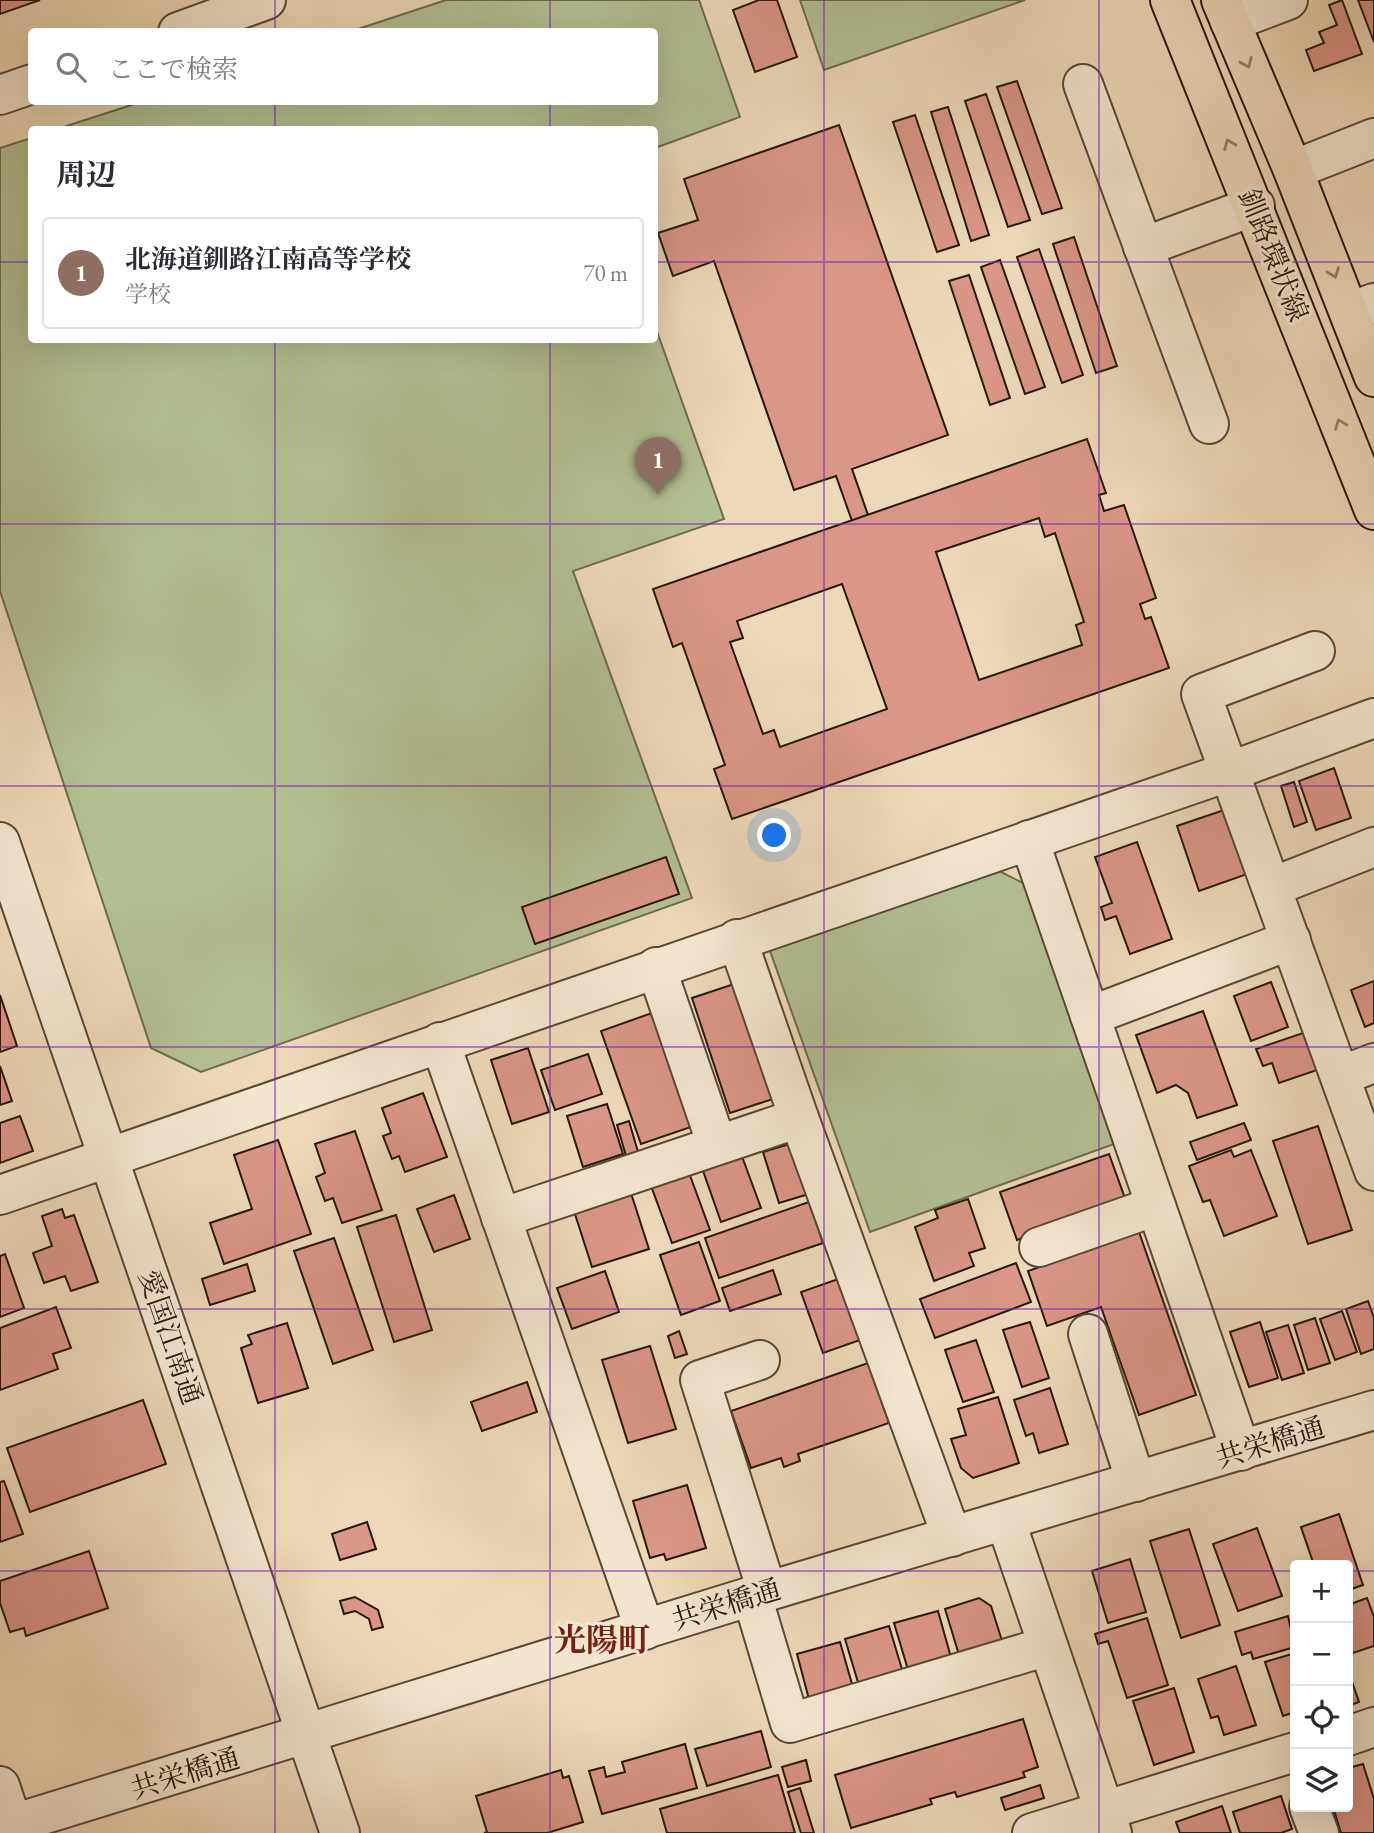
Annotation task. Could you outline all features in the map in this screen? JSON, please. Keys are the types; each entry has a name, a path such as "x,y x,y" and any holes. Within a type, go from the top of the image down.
{"main road":[{"name":"釧路環状線","path":"1170,0 1255,206 1374,510"},
{"name":"釧路環状線","path":"1225,11 1293,170 1362,308 1374,377"}],"street":[{"path":"196,17 267,0"},
{"path":"1225,11 1288,0"},
{"path":"0,95 28,85"},
{"path":"1083,85 1209,424"},
{"path":"1293,170 1374,138"},
{"path":"1143,247 1255,206"},
{"path":"1315,651 1202,694 1292,940 1357,1069 1374,1171"},
{"path":"0,1195 1231,771 1374,718"},
{"path":"1029,840 1241,1451"},
{"name":"愛国江南通","path":"0,842 340,1833"},
{"path":"1272,887 1374,847"},
{"path":"737,939 799,1118 952,1537"},
{"path":"1090,1016 1292,940"},
{"path":"656,967 717,1145"},
{"path":"440,1042 645,1630"},
{"path":"501,1218 799,1118"},
{"path":"1039,1247 1156,1206"},
{"path":"1088,1334 1136,1482"},
{"path":"760,1360 700,1380 760,1594 790,1723 1048,1646"},
{"name":"共栄橋通","path":"6,1827 760,1594 1374,1410"},
{"path":"1006,1522 1109,1822"},
{"path":"1353,1733 1374,1727"},
{"path":"1032,1833 1109,1822 1290,1758"},
{"path":"0,1786 6,1827"},
{"path":"1312,1812 1319,1833"}],"green space":[{"path":"446,0 699,0 740,117 658,147 658,126 66,126 132,105 658,105 658,28 361,28"},
{"path":"800,0 1025,0 824,70"},
{"path":"28,139 28,343 658,343 658,334 724,519 573,571 692,898 201,1072 151,1048 0,591 0,148"},
{"path":"997,870 1029,886 1117,1143 870,1232 769,948"}],"building":[{"path":"0,0 40,0 0,14"},
{"path":"759,0 777,0 797,57 755,72 733,10"},
{"path":"1342,0 1362,54 1314,71 1306,50 1324,43 1319,32 1337,25 1329,5"},
{"path":"1358,0 1374,0 1374,42"},
{"path":"1017,81 1062,208 1042,214 997,87"},
{"path":"986,94 1030,220 1008,227 965,101"},
{"path":"948,107 989,235 971,241 931,112"},
{"path":"915,115 959,245 937,252 893,122"},
{"path":"839,125 948,435 852,469 868,515 852,521 836,476 794,490 714,261 673,276 658,233 698,220 684,179"},
{"path":"1074,237 1117,366 1096,373 1053,244"},
{"path":"1039,249 1083,375 1062,383 1017,257"},
{"path":"1000,260 1045,387 1025,394 981,267"},
{"path":"969,275 1010,398 990,405 949,281"},
{"path":"1087,439 1106,493 1099,495 1104,511 1124,505 1156,598 1140,604 1145,619 1151,617 1169,668 732,819 714,769 725,765 682,643 673,647 653,589","holes":["1039,518 1045,537 1055,533 1084,622 1076,625 1082,645 979,680 936,552","842,584 887,709 780,747 774,730 763,734 730,642 743,638 737,621"]},
{"path":"1334,768 1351,818 1316,830 1299,781"},
{"path":"1294,782 1307,822 1294,827 1281,786"},
{"path":"1230,808 1253,872 1199,891 1177,826"},
{"path":"1137,842 1172,939 1130,954 1116,916 1105,920 1101,907 1112,903 1095,857"},
{"path":"666,857 679,894 535,944 522,907"},
{"path":"1374,981 1374,1023 1365,1027 1351,990"},
{"path":"1271,982 1288,1027 1251,1041 1234,996"},
{"path":"737,983 776,1098 730,1113 692,998"},
{"path":"0,995 17,1046 0,1052"},
{"path":"1203,1011 1237,1105 1197,1118 1188,1093 1176,1085 1157,1093 1136,1035"},
{"path":"652,1013 691,1127 641,1144 601,1031"},
{"path":"1309,1031 1323,1068 1279,1083 1272,1063 1263,1066 1256,1049"},
{"path":"528,1048 549,1112 512,1124 491,1060"},
{"path":"588,1054 602,1094 555,1110 541,1070"},
{"path":"0,1066 12,1101 0,1105"},
{"path":"423,1093 447,1157 405,1172 399,1156 392,1159 383,1136 391,1133 382,1108"},
{"path":"607,1104 623,1154 583,1167 567,1116"},
{"path":"20,1116 33,1151 0,1163 0,1123"},
{"path":"629,1121 638,1152 626,1156 617,1125"},
{"path":"1244,1123 1251,1140 1197,1160 1190,1142"},
{"path":"1318,1126 1352,1230 1308,1244 1273,1141"},
{"path":"355,1131 382,1210 342,1223 333,1198 325,1201 316,1177 325,1173 315,1144"},
{"path":"278,1140 311,1234 224,1264 210,1223 252,1209 234,1155"},
{"path":"796,1142 812,1193 779,1203 763,1152"},
{"path":"1231,1150 1234,1157 1251,1150 1277,1216 1224,1236 1210,1200 1203,1202 1189,1166"},
{"path":"740,1151 761,1208 721,1222 701,1165"},
{"path":"1109,1154 1126,1201 1017,1240 1000,1192"},
{"path":"688,1170 710,1230 672,1243 650,1183"},
{"path":"630,1190 649,1249 592,1267 573,1208"},
{"path":"454,1195 470,1239 434,1252 417,1209"},
{"path":"968,1199 985,1248 969,1253 974,1266 934,1281 915,1227 938,1218 935,1210"},
{"path":"809,1202 823,1243 719,1278 705,1238"},
{"path":"62,1209 65,1218 74,1215 98,1282 71,1291 65,1276 44,1283 33,1253 52,1246 42,1216"},
{"path":"396,1215 432,1330 394,1342 357,1227"},
{"path":"1139,1232 1196,1395 1139,1415 1101,1307 1047,1326 1028,1271"},
{"path":"334,1238 373,1350 333,1364 294,1251"},
{"path":"699,1242 720,1301 681,1315 660,1255"},
{"path":"5,1254 24,1308 0,1317 0,1256"},
{"path":"1016,1263 1031,1302 935,1338 920,1299"},
{"path":"247,1264 255,1291 210,1305 202,1279"},
{"path":"773,1270 781,1294 730,1311 722,1288"},
{"path":"605,1271 619,1312 572,1329 557,1288"},
{"path":"841,1278 863,1339 823,1353 801,1292"},
{"path":"1368,1301 1374,1318 1374,1349 1361,1354 1346,1309"},
{"path":"56,1307 71,1348 53,1354 58,1369 0,1390 0,1328"},
{"path":"1342,1311 1357,1352 1335,1360 1320,1319"},
{"path":"1315,1318 1330,1363 1308,1370 1294,1325"},
{"path":"1030,1322 1049,1378 1022,1387 1003,1330"},
{"path":"1260,1322 1278,1378 1249,1387 1230,1332"},
{"path":"287,1323 308,1388 258,1403 241,1348 252,1344 248,1335"},
{"path":"1288,1325 1304,1373 1282,1380 1266,1332"},
{"path":"679,1331 687,1354 675,1358 668,1336"},
{"path":"976,1340 994,1392 963,1402 945,1350"},
{"path":"650,1346 676,1429 628,1443 602,1360"},
{"path":"868,1363 889,1423 798,1454 800,1461 784,1467 781,1458 751,1468 731,1411"},
{"path":"527,1382 537,1412 482,1431 471,1402"},
{"path":"1050,1388 1068,1444 1039,1453 1033,1433 1026,1436 1014,1400"},
{"path":"998,1397 1019,1463 973,1478 961,1468 951,1439 966,1435 958,1409"},
{"path":"143,1400 166,1464 30,1512 7,1448"},
{"path":"4,1481 23,1534 0,1542 0,1482"},
{"path":"687,1485 706,1548 666,1560 664,1554 650,1558 633,1501"},
{"path":"1339,1514 1363,1585 1353,1588 1353,1560 1312,1560 1301,1527"},
{"path":"367,1522 376,1549 340,1560 332,1534"},
{"path":"1257,1528 1282,1596 1238,1611 1213,1544"},
{"path":"1189,1529 1220,1625 1181,1638 1150,1541"},
{"path":"89,1551 108,1608 26,1636 24,1628 10,1632 0,1603 0,1581"},
{"path":"1130,1559 1146,1612 1108,1623 1092,1571"},
{"path":"355,1597 378,1610 383,1627 372,1630 369,1619 355,1611 344,1614 340,1601"},
{"path":"979,1598 991,1606 1003,1644 960,1658 945,1609"},
{"path":"1367,1598 1374,1617 1374,1646 1353,1653 1353,1623 1353,1603"},
{"path":"938,1611 952,1661 909,1673 894,1623"},
{"path":"1288,1616 1290,1648 1253,1659 1251,1652 1242,1655 1235,1632"},
{"path":"1147,1618 1168,1685 1127,1698 1108,1641 1098,1644 1095,1634"},
{"path":"889,1626 904,1676 860,1689 845,1639"},
{"path":"840,1642 854,1691 810,1703 797,1654"},
{"path":"1290,1654 1290,1714 1283,1716 1265,1662"},
{"path":"1236,1666 1256,1725 1224,1735 1218,1716 1211,1718 1198,1679"},
{"path":"1353,1685 1359,1702 1353,1704"},
{"path":"1174,1688 1194,1752 1154,1765 1133,1701"},
{"path":"1023,1719 1038,1767 1023,1772 1025,1777 957,1797 955,1792 930,1799 932,1804 851,1828 835,1775"},
{"path":"761,1731 771,1767 707,1786 695,1749"},
{"path":"685,1744 697,1788 602,1814 589,1771 604,1767 606,1777 625,1772 622,1762"},
{"path":"806,1760 811,1781 788,1787 782,1767"},
{"path":"1363,1764 1374,1799 1374,1833 1341,1833 1335,1812 1353,1812 1353,1767"},
{"path":"561,1770 563,1778 569,1776 583,1822 547,1833 484,1833 487,1832 476,1796"},
{"path":"778,1775 795,1833 667,1833 660,1809"},
{"path":"1040,1785 1044,1798 1005,1810 1001,1798"},
{"path":"800,1788 814,1833 801,1833 788,1792"},
{"path":"1281,1796 1292,1829 1281,1833 1240,1833 1233,1812"},
{"path":"1222,1806 1231,1833 1180,1833 1176,1822"}],"place":[{"name":"北海道釧路江南高等学校","path":"658,495"}],"district":[{"name":"光陽町","path":"602,1640"}]}
